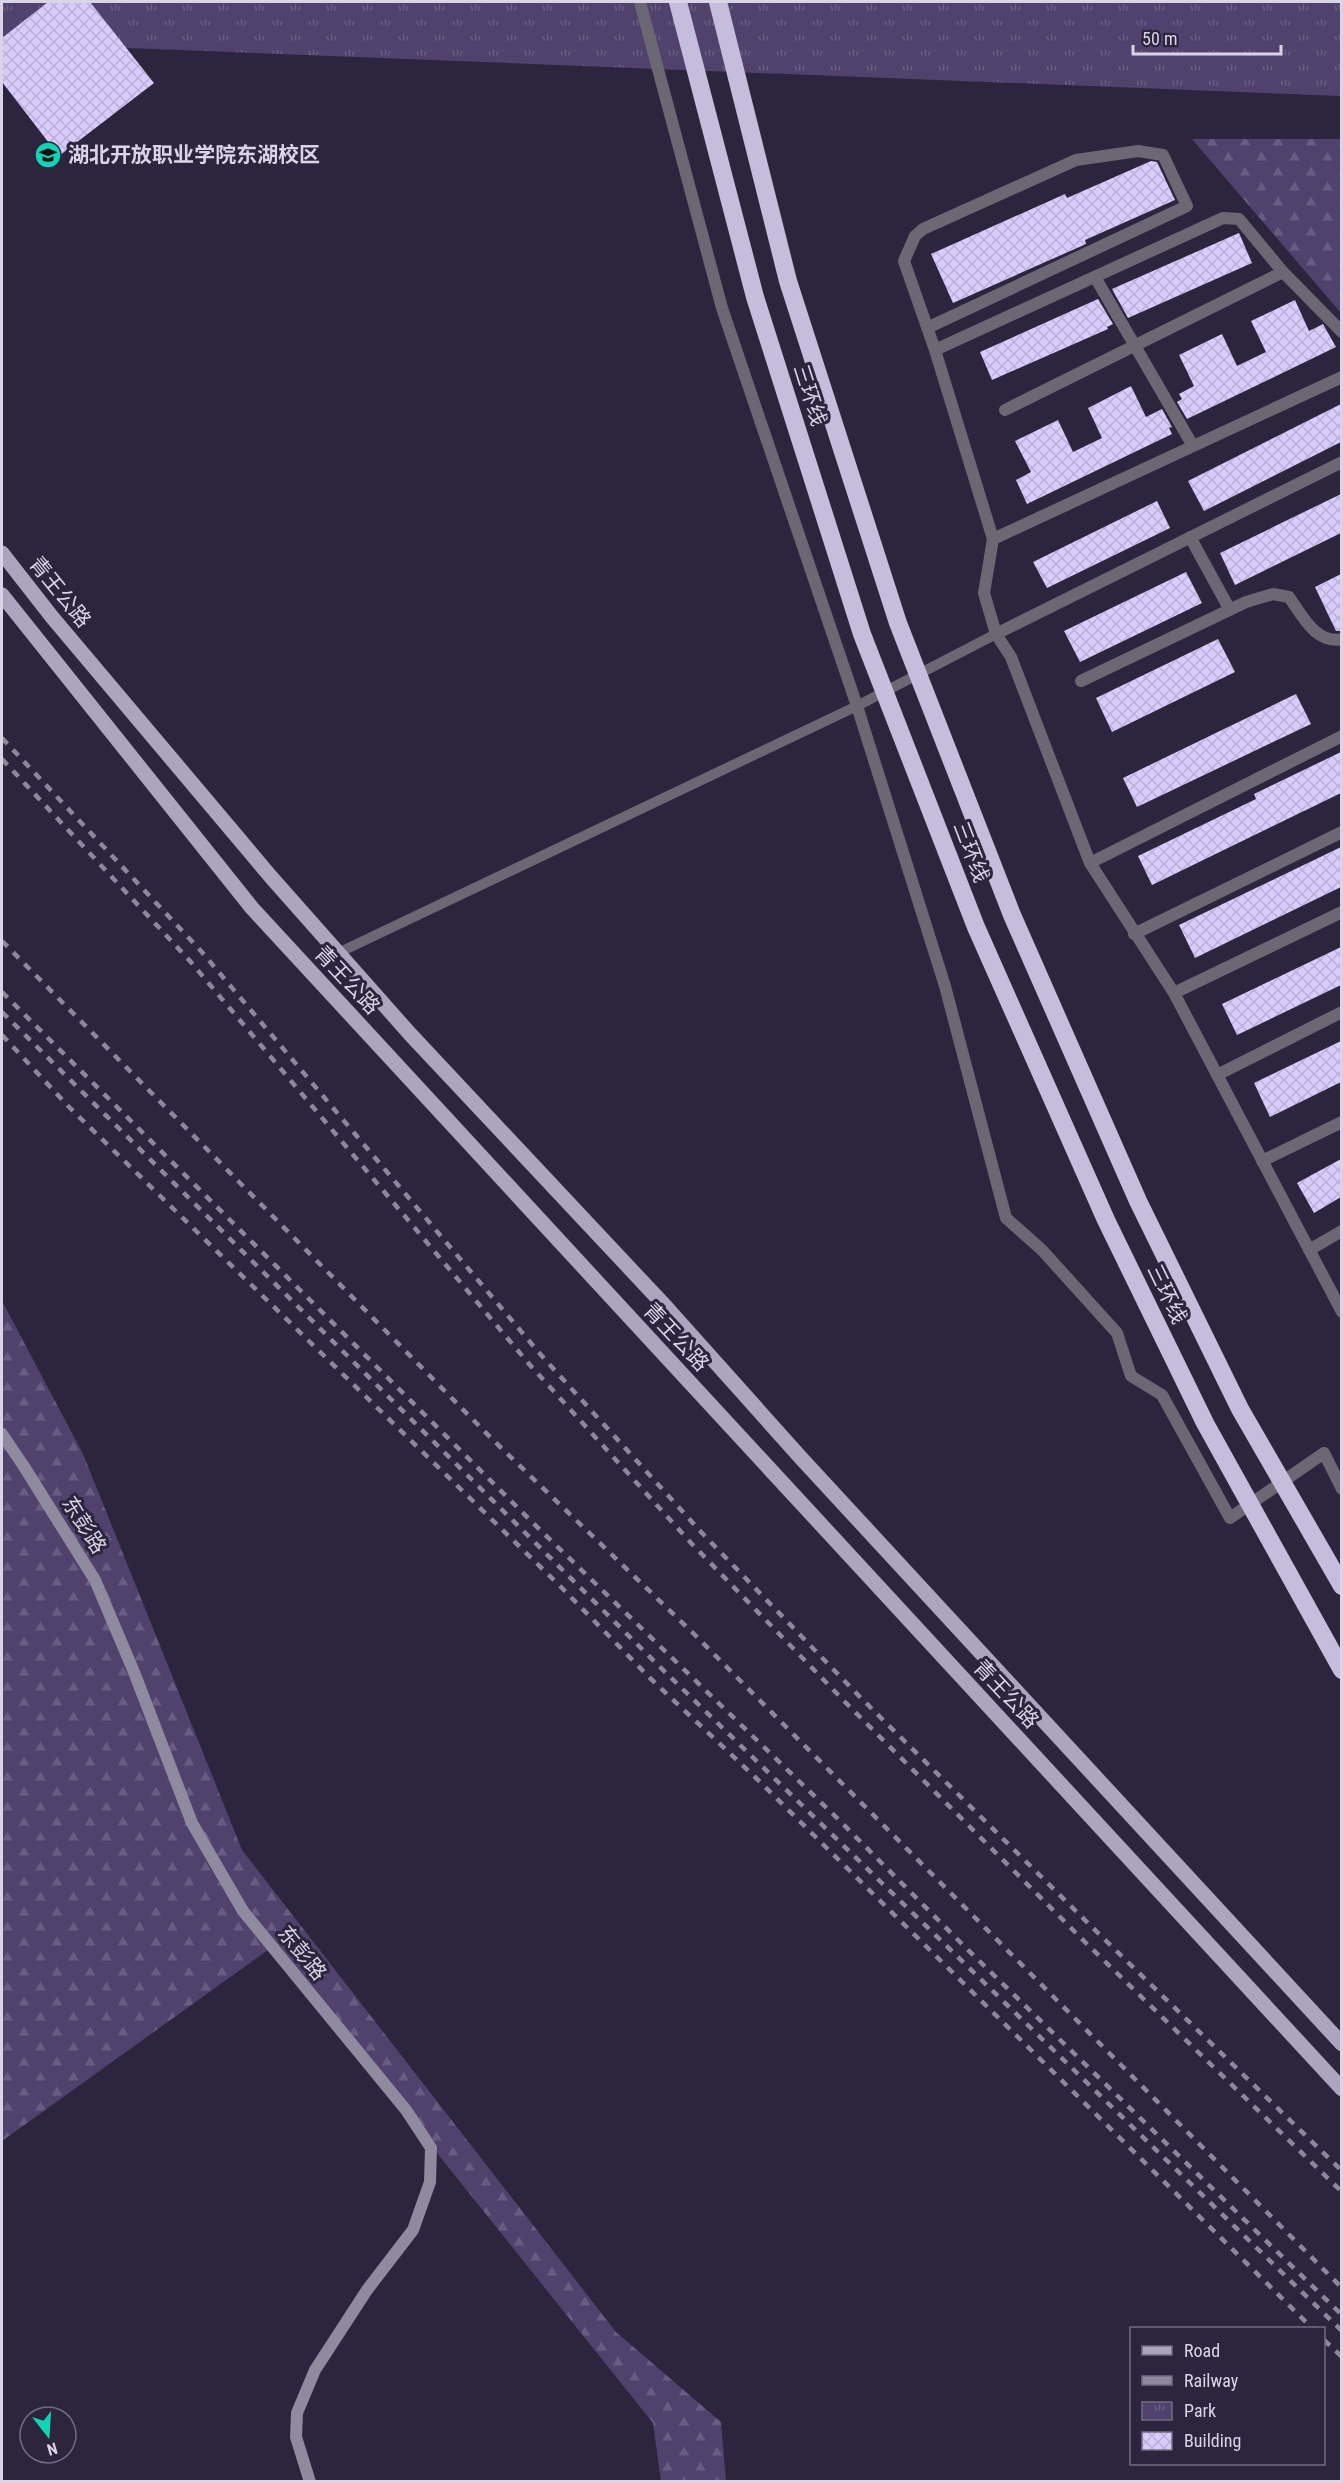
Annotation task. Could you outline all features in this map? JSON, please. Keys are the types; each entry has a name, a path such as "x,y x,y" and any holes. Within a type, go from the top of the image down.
{"highway":[{"name":"三环线","path":"678,2 755,297 862,634 976,927 1106,1220 1195,1401 1341,1670"},
{"name":"三环线","path":"718,2 788,281 898,624 1004,894 1138,1201 1240,1409 1341,1586"}],"main road":[{"name":"青王公路","path":"2,553 75,644 338,953 410,1034 627,1264 801,1458 1341,2044"},
{"name":"青王公路","path":"2,595 252,908 1341,2089"}],"street":[{"path":"640,2 722,309 857,706 945,986 1006,1218 1042,1250 1117,1333 1131,1376 1162,1395 1230,1518 1324,1454 1341,1489"},
{"path":"927,328 1187,206 1163,154 1138,150 1076,160 923,229 915,236 904,261 927,328 935,350 993,539 984,593 996,633 1011,657 1090,864 1174,993 1341,1312"},
{"path":"935,350 1223,218 1239,219 1283,272 1341,332"},
{"path":"1005,410 1283,272"},
{"path":"1095,277 1194,446"},
{"path":"993,539 1341,377"},
{"path":"996,633 1341,462"},
{"path":"1190,537 1230,610"},
{"path":"1081,681 1246,602 1273,594 1289,597 1315,633 1332,641 1341,639"},
{"path":"1090,864 1341,736"},
{"path":"1134,934 1341,832"},
{"path":"1174,993 1341,912"},
{"path":"1217,1075 1341,1012"},
{"path":"1262,1161 1341,1122"},
{"path":"1309,1250 1341,1231"},
{"name":"东彭路","path":"2,1434 95,1580 134,1672 192,1823 243,1911 406,2110 431,2148 430,2182 413,2230 367,2290 315,2370 297,2413 296,2437 310,2481"}],"lane":[{"path":"338,953 857,706 996,633"}],"green space":[{"path":"2,2 1341,2 1342,96 2,43"},
{"path":"1192,139 1341,139 1341,313"},
{"path":"2,1301 83,1454 242,1850 616,2332 721,2422 726,2481 661,2481 653,2423 272,1947 2,2141"}],"building":[{"path":"48,2 90,2 154,83 59,156 2,82 2,38"},
{"path":"1151,161 1157,162 1175,200 1085,240 1086,244 953,303 931,254 1065,194 1067,198"},
{"path":"1239,233 1252,263 1128,318 1112,289"},
{"path":"1098,299 1113,324 1107,327 1108,329 992,380 980,352"},
{"path":"1295,300 1309,331 1323,324 1336,347 1187,419 1177,402 1182,399 1179,394 1194,386 1179,355 1222,334 1237,366 1266,352 1251,321"},
{"path":"1131,386 1146,417 1162,409 1172,427 1169,428 1172,434 1027,504 1016,480 1031,472 1015,441 1058,420 1073,452 1102,438 1088,408"},
{"path":"1341,404 1341,442 1204,511 1188,481"},
{"path":"1341,494 1341,533 1235,585 1220,553"},
{"path":"1157,501 1170,528 1047,588 1033,562"},
{"path":"1186,572 1202,603 1080,662 1064,631"},
{"path":"1341,574 1341,631 1336,631 1315,587"},
{"path":"1218,639 1235,672 1112,732 1096,698"},
{"path":"1296,694 1311,724 1137,807 1123,778"},
{"path":"1341,752 1341,793 1152,885 1138,856 1256,799 1254,794"},
{"path":"1341,847 1341,887 1195,958 1179,925"},
{"path":"1341,947 1341,985 1237,1035 1222,1004"},
{"path":"1341,1041 1341,1082 1270,1117 1254,1083"},
{"path":"1341,1159 1341,1197 1314,1213 1297,1183"}],"railway":[{"path":"2,738 201,951 541,1355 702,1533 858,1695 1342,2171"},
{"path":"2,759 190,961 530,1365 692,1544 848,1705 1086,1943 1342,2192"},
{"path":"2,941 491,1438 694,1634 1342,2288"},
{"path":"2,992 532,1522 837,1818 964,1946 1342,2315"},
{"path":"2,1012 659,1666 1342,2331"},
{"path":"2,1035 69,1107 561,1587 650,1678 757,1779 1311,2327"},
{"path":"1325,2341 1342,2357"}],"place":[{"name":"湖北开放职业学院东湖校区","path":"48,155"}]}
